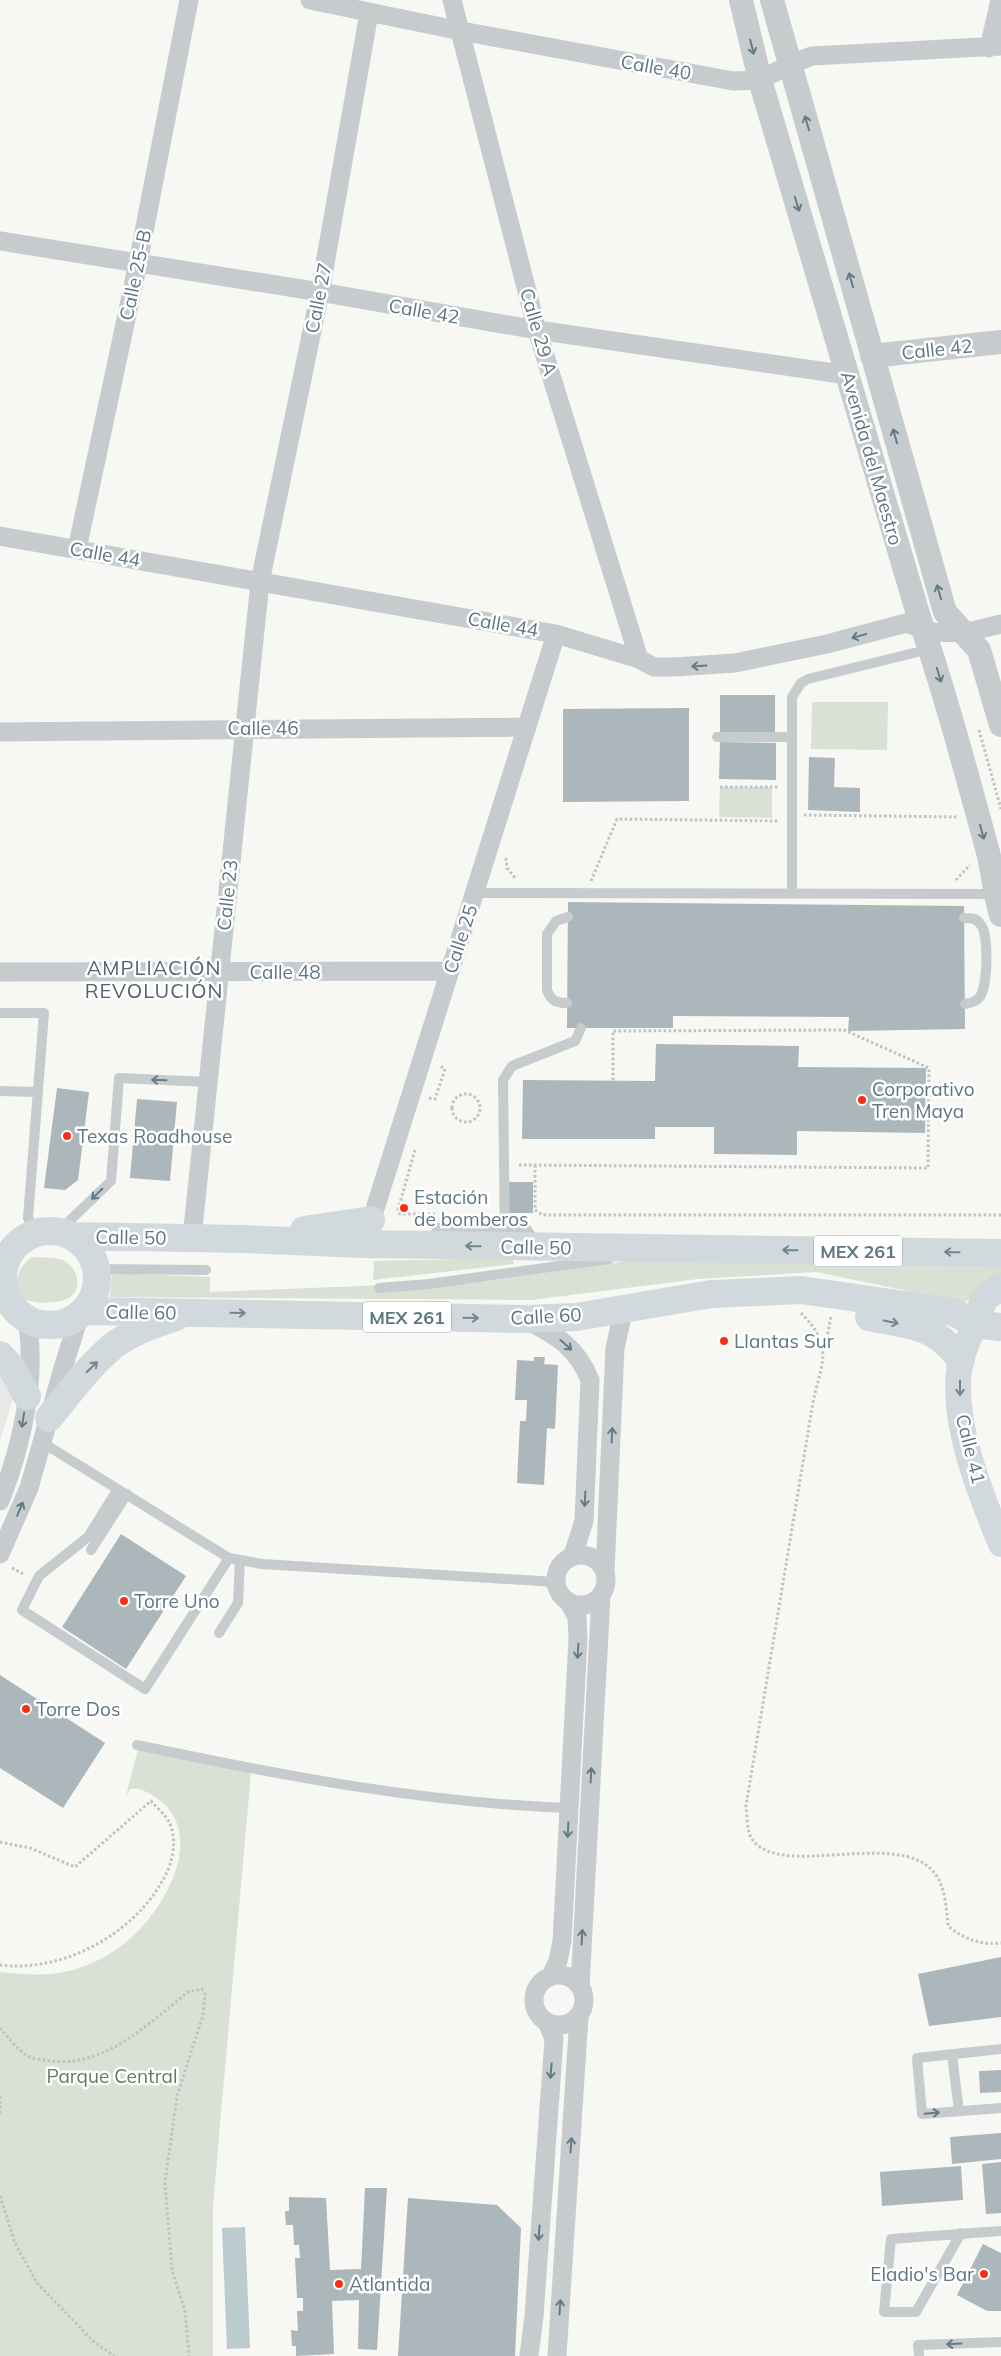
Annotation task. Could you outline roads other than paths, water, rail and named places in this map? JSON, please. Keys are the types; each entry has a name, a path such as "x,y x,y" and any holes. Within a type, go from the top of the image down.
{"main road":[{"name":"Calle 50","path":"38,1235 243,1239 367,1232 431,1246 505,1237 539,1247 1001,1252"},
{"path":"38,1235 90,1253 96,1269 96,1289 92,1301 82,1313 68,1322 54,1325 40,1324 16,1316 7,1297 3,1275 10,1254 38,1235"},
{"path":"988,1325 984,1300 1001,1286"},
{"name":"Calle 60","path":"82,1313 190,1312 524,1319 576,1317 711,1294 801,1290 953,1312 988,1325"},
{"path":"669,1300 718,1306 792,1304 832,1309 926,1329 936,1333 961,1360"},
{"path":"46,1431 90,1369 114,1345 149,1326 190,1312"},
{"name":"Calle 41","path":"988,1325 961,1360 960,1407 966,1447 994,1513 1001,1544"},
{"path":"0,1355 12,1367 27,1396"}],"street":[{"name":"Calle 25-B","path":"77,549 138,263 189,0"},
{"name":"Calle 40","path":"310,0 461,32 733,80 760,80 790,64 812,56 995,47"},
{"name":"Calle 29 A","path":"452,0 537,330 639,659"},
{"name":"Avenida del Maestro","path":"741,0 760,80 926,639 938,673 988,856 999,905"},
{"name":"Avenida del Maestro","path":"772,0 945,612 979,650 990,726"},
{"path":"995,47 1000,0"},
{"name":"Calle 27","path":"260,582 320,292 369,13"},
{"name":"Calle 42","path":"0,241 320,292 537,330 848,375"},
{"name":"Calle 42","path":"872,356 1001,342"},
{"name":"Calle 44","path":"0,536 556,634 639,659 654,667 674,668 735,663 826,644 906,623 926,639 932,632 964,633 1001,624"},
{"name":"Calle 23","path":"192,1238 260,582"},
{"name":"Calle 25","path":"367,1232 556,634"},
{"name":"Calle 46","path":"0,732 245,728 527,727"},
{"path":"999,905 995,877 1001,868"},
{"name":"Calle 48","path":"0,972 450,971"},
{"path":"557,2356 579,2016 584,2001 580,1986 601,1596 606,1580 615,1348 624,1308"},
{"path":"0,1554 29,1488 82,1313"},
{"path":"0,1501 20,1436 27,1396 29,1359 16,1316"},
{"path":"524,1319 548,1331 568,1346 583,1362 590,1380 584,1521 573,1555 559,1566 555,1582 560,1595 570,1604 577,1617 578,1639 562,1941 558,1960 551,1976 537,1986 533,2003 541,2019 548,2024 565,2025 579,2016"},
{"path":"573,1555 588,1555 601,1564 605,1571"},
{"path":"570,1604 587,1605 601,1596"},
{"path":"551,1976 567,1976 580,1986"},
{"path":"529,2356 554,2039 548,2024"}],"lane":[{"path":"792,894 792,697 801,683 808,679 926,639"},
{"path":"717,737 792,737"},
{"path":"474,894 792,894 999,905"},
{"path":"567,1003 556,1003 550,998 547,990 547,934 556,922 568,917"},
{"path":"964,918 974,918 980,923 986,937 984,989 980,997 973,1002 965,1004"},
{"path":"0,1013 44,1013 28,1218 38,1235 110,1181 119,1078 208,1082"},
{"path":"505,1237 503,1080 512,1066 575,1040 581,1028"},
{"path":"0,1090 38,1092"},
{"path":"379,1288 429,1284 594,1262 656,1248"},
{"path":"96,1269 206,1270"},
{"path":"46,1431 123,1491 229,1558 262,1564 555,1582"},
{"path":"92,1550 123,1491"},
{"path":"123,1491 88,1537 39,1576 22,1610 145,1689 229,1558"},
{"path":"219,1633 238,1603 240,1560"},
{"path":"137,1745 267,1771 440,1799 502,1806 569,1808"},
{"path":"1001,2049 917,2058 922,2114 1001,2108"},
{"path":"952,2054 959,2111"},
{"path":"961,2233 916,2312 884,2312 891,2239 961,2233 1001,2231"},
{"path":"918,2356 918,2346 1001,2342"}],"place":[{"name":"Corporativo Tren Maya","path":"862,1100"},
{"name":"Texas Roadhouse","path":"67,1136"},
{"name":"Estación de bomberos","path":"404,1208"},
{"name":"Llantas Sur","path":"724,1341"},
{"name":"Torre Uno","path":"124,1601"},
{"name":"Torre Dos","path":"26,1709"},
{"name":"Eladio's Bar","path":"984,2274"},
{"name":"Atlantida","path":"339,2284"}],"district":[{"name":"AMPLIACIÓN REVOLUCIÓN","path":"154,978"}],"park label":[{"name":"Parque Central","path":"112,2076"}]}
